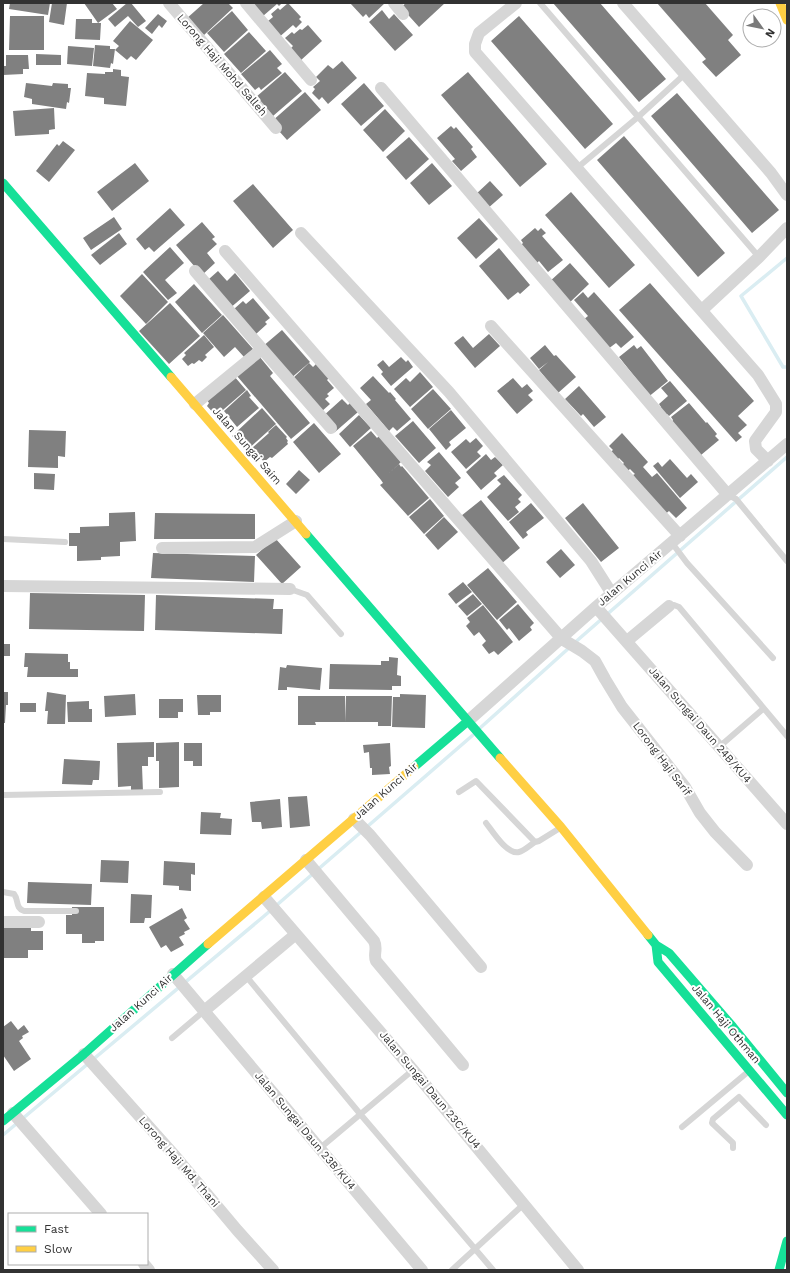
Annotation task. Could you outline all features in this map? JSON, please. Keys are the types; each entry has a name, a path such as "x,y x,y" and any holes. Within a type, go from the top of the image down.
{"main road":[{"path":"780,3 787,20"},
{"name":"Jalan Sungai Saim","path":"3,183 486,743 561,827 656,945"},
{"name":"Jalan Kunci Air","path":"3,1121 18,1119 85,1056 266,900 313,867 361,826 469,723"},
{"path":"656,945 670,953 787,1093"},
{"name":"Jalan Haji Othman","path":"656,945 658,962 787,1115"},
{"path":"779,1270 787,1241"}],"street":[{"name":"Lorong Haji Mohd Salleh","path":"168,3 276,128"},
{"path":"246,3 311,80"},
{"path":"394,3 403,14"},
{"path":"516,3 479,33 474,44 474,52 758,375 776,404 776,412 755,441 756,449 768,461"},
{"path":"623,3 771,172 787,195"},
{"path":"381,88 732,497"},
{"path":"702,310 759,257 787,228"},
{"path":"301,233 449,392 591,561 612,594"},
{"name":"Lorong Haji Sarif","path":"225,251 566,641 582,650 595,661 622,707 685,787 700,813 715,832 747,865"},
{"path":"195,271 331,428"},
{"path":"491,326 676,543"},
{"path":"195,404 262,349"},
{"name":"Jalan Kunci Air","path":"469,723 566,641 599,610 612,594 732,497 787,444"},
{"path":"162,548 255,547 296,521"},
{"path":"3,586 290,589"},
{"path":"627,641 669,606"},
{"name":"Jalan Sungai Daun 24B/KU4","path":"599,610 787,824"},
{"path":"361,826 481,967"},
{"path":"313,867 374,941 376,947 376,961 463,1065"},
{"name":"Jalan Sungai Daun 23C/KU4","path":"266,900 413,1070 578,1270"},
{"path":"3,922 39,922"},
{"path":"204,1011 296,934"},
{"name":"Jalan Sungai Daun 23B/KU4","path":"176,978 422,1270"},
{"name":"Lorong Haji Md. Thani","path":"85,1056 175,1156 237,1230 273,1270"},
{"path":"18,1119 100,1213"}],"lane":[{"path":"540,3 759,257"},
{"path":"577,168 638,117 685,74"},
{"path":"732,497 748,513 787,561"},
{"path":"3,539 65,542"},
{"path":"676,543 688,563 773,658"},
{"path":"290,589 306,595 341,634"},
{"path":"669,606 674,605 678,607 787,736"},
{"path":"719,747 763,709"},
{"path":"459,792 476,781 535,842"},
{"path":"3,795 160,792"},
{"path":"486,824 507,849 513,852 520,852 561,827"},
{"path":"3,892 14,894 20,910 76,911"},
{"path":"246,976 360,1115 493,1270"},
{"path":"172,1038 204,1011"},
{"path":"319,1149 413,1070"},
{"path":"682,1127 750,1070"},
{"path":"713,1119 739,1097 766,1125"},
{"path":"704,1108 713,1119 712,1123 732,1143 733,1148"},
{"path":"452,1270 524,1204"}],"building":[{"path":"10,3 50,3 48,15 9,9"},
{"path":"52,3 67,3 64,25 49,22"},
{"path":"84,3 112,3 117,9 98,23"},
{"path":"127,3 131,3 146,21 138,27 128,16 115,27 108,19"},
{"path":"204,3 228,3 233,8 204,35 186,19"},
{"path":"252,3 282,3 279,6 277,4 263,16"},
{"path":"288,3 301,17 299,19 302,22 296,28 293,25 277,39 268,21 273,17 271,14 278,8 280,10"},
{"path":"350,3 385,3 369,18 366,14 363,17"},
{"path":"406,3 445,3 419,27 401,7"},
{"path":"553,3 600,3 666,79 639,102"},
{"path":"657,3 705,3 733,35 728,40 741,55 716,77 702,62 706,59"},
{"path":"382,10 389,19 394,14 413,35 395,51 369,22"},
{"path":"232,11 248,30 224,52 207,33"},
{"path":"158,14 167,21 162,28 159,25 152,34 145,28"},
{"path":"10,16 44,16 44,50 9,50"},
{"path":"519,16 613,124 585,149 491,41"},
{"path":"76,19 92,19 92,23 101,23 100,40 75,39"},
{"path":"130,21 153,40 136,60 131,56 127,60 115,50 119,46 113,41"},
{"path":"308,25 322,41 300,61 290,49 293,46 285,38 292,32 294,34"},
{"path":"249,32 266,51 241,73 224,54"},
{"path":"95,45 110,46 110,49 115,49 113,64 111,63 110,68 93,66"},
{"path":"68,46 94,48 92,66 67,64"},
{"path":"270,50 282,64 277,68 282,73 261,90 259,87 255,90 241,74"},
{"path":"36,54 61,55 61,65 36,65"},
{"path":"6,55 28,55 29,69 23,69 23,74 3,75 3,66 6,66"},
{"path":"342,61 357,78 328,104 322,97 319,100 312,93 315,89 313,87 320,81 316,77 328,65 333,69"},
{"path":"113,69 121,70 121,76 129,77 126,106 104,104 104,98 85,96 87,73 105,74 105,72 113,72"},
{"path":"285,72 302,91 273,116 256,97"},
{"path":"468,72 547,164 520,187 441,95"},
{"path":"26,83 52,86 53,83 68,84 68,88 71,88 69,103 67,102 66,109 32,104 32,99 24,97"},
{"path":"364,83 384,106 361,126 341,104"},
{"path":"305,92 321,110 287,140 271,122"},
{"path":"677,93 779,210 752,233 651,116"},
{"path":"54,108 55,129 49,130 49,134 15,136 13,111"},
{"path":"385,109 405,131 383,152 363,130"},
{"path":"451,126 454,129 456,127 473,147 471,149 477,157 461,171 452,161 455,159 437,138"},
{"path":"624,136 725,253 698,277 597,160"},
{"path":"409,137 429,159 406,180 386,157"},
{"path":"63,141 75,150 49,182 36,171 57,144 59,146"},
{"path":"135,163 149,181 112,211 97,192"},
{"path":"432,163 452,186 429,205 410,183"},
{"path":"490,181 503,195 487,209 475,195"},
{"path":"253,184 293,230 273,248 233,201"},
{"path":"571,192 635,265 609,288 545,215"},
{"path":"170,208 185,225 154,252 149,247 145,250 136,239"},
{"path":"114,217 122,229 91,250 83,238"},
{"path":"479,218 498,239 476,259 457,238"},
{"path":"202,222 215,237 212,239 217,244 207,253 215,263 202,275 176,245"},
{"path":"535,228 538,231 541,228 546,233 542,236 563,260 548,272 539,261 535,265 519,247 523,243 521,240"},
{"path":"119,233 127,244 100,265 91,255"},
{"path":"170,247 184,263 165,280 177,293 168,300 143,272"},
{"path":"499,248 530,285 520,294 518,292 508,300 479,266"},
{"path":"570,263 589,284 567,305 548,283"},
{"path":"218,271 227,281 235,273 250,291 229,309 209,279"},
{"path":"142,274 168,302 146,324 120,296"},
{"path":"650,283 754,401 738,416 747,425 738,433 742,437 736,442 619,310"},
{"path":"194,284 222,315 202,333 175,302"},
{"path":"583,292 588,298 594,292 634,337 621,348 616,343 608,349 583,320 588,316 574,300"},
{"path":"253,298 270,318 265,322 267,324 256,334 234,309 243,301 246,304"},
{"path":"170,303 200,336 169,364 139,331"},
{"path":"223,315 253,349 244,357 235,347 224,357 203,333"},
{"path":"282,330 310,362 290,379 262,347"},
{"path":"489,334 500,346 475,368 454,343 463,336 473,348"},
{"path":"204,335 214,347 205,355 207,357 202,362 199,360 188,366 182,359 186,355 184,353"},
{"path":"545,345 576,377 558,393 539,370 548,362 539,369 530,358"},
{"path":"634,345 637,349 641,346 668,381 647,398 642,386 619,357"},
{"path":"259,356 273,373 270,376 310,423 291,439 237,376"},
{"path":"401,357 406,362 408,360 413,367 391,386 381,374 383,372 377,365 383,360 389,367"},
{"path":"309,363 313,367 316,364 329,378 327,380 334,388 327,394 329,396 325,399 330,404 321,412 291,380"},
{"path":"420,372 433,387 410,407 394,389 406,378 410,382"},
{"path":"234,376 246,390 216,416 207,406 209,403 207,400"},
{"path":"373,376 389,393 390,392 411,419 397,431 393,427 389,431 366,404 371,400 360,388"},
{"path":"513,378 522,388 527,384 533,391 528,395 533,400 517,414 497,391"},
{"path":"670,381 687,401 669,416 667,414 662,418 657,410 661,407 659,404 668,396 661,388"},
{"path":"579,386 606,417 594,427 583,414 581,416 565,399"},
{"path":"433,389 451,409 428,429 411,409"},
{"path":"247,390 251,396 249,397 259,408 237,427 224,411"},
{"path":"342,399 348,405 350,403 358,412 335,432 322,417"},
{"path":"689,403 717,434 715,436 719,440 701,455 672,422 673,420 671,417"},
{"path":"262,408 276,424 246,451 232,436"},
{"path":"451,410 466,428 449,442 451,445 446,450 429,429"},
{"path":"359,415 371,428 350,447 339,434"},
{"path":"413,421 436,448 419,463 395,436"},
{"path":"314,423 341,454 319,473 293,442"},
{"path":"276,425 287,437 288,444 272,458 270,457 264,462 252,448"},
{"path":"29,430 66,431 65,457 58,456 58,468 28,467"},
{"path":"371,431 377,438 379,436 401,462 386,476 399,464 429,498 408,516 380,485 383,483 381,480 353,446"},
{"path":"622,433 648,462 643,467 652,477 657,473 687,508 676,518 669,511 662,517 633,475 635,474 630,469 625,473 620,467 624,463 619,458 615,462 608,454 613,450 609,446"},
{"path":"476,438 483,446 477,452 481,456 466,469 451,452 466,439 470,443"},
{"path":"439,452 461,478 455,483 459,487 448,497 425,471 431,465 427,462"},
{"path":"486,454 491,460 495,457 503,465 494,473 497,476 481,490 466,472"},
{"path":"670,459 687,478 691,474 698,482 680,498 653,466 658,462 662,467"},
{"path":"299,470 310,480 296,494 286,484"},
{"path":"34,473 55,474 54,490 34,489"},
{"path":"504,475 522,495 518,499 521,502 515,507 519,512 508,521 487,497 501,484 497,480"},
{"path":"430,499 444,516 424,534 409,517"},
{"path":"481,500 520,548 501,564 461,516"},
{"path":"531,503 544,518 526,532 528,535 523,539 509,522"},
{"path":"583,503 619,548 601,562 565,518"},
{"path":"135,512 136,541 120,542 120,556 101,557 101,560 77,561 77,546 69,546 69,533 80,533 80,527 109,526 109,513"},
{"path":"155,513 255,514 255,539 154,539"},
{"path":"444,517 458,532 438,550 425,535"},
{"path":"275,538 301,567 282,584 256,555"},
{"path":"561,549 575,565 560,578 546,562"},
{"path":"153,553 255,556 254,582 151,578"},
{"path":"488,568 517,602 497,620 467,585"},
{"path":"463,582 472,592 456,604 448,594"},
{"path":"30,593 145,595 144,631 29,629"},
{"path":"473,594 482,604 467,616 458,606"},
{"path":"156,595 274,599 273,609 283,609 282,634 155,630"},
{"path":"518,604 534,623 530,627 532,630 519,641 509,628 507,630 499,620"},
{"path":"483,605 513,642 498,655 494,651 489,654 482,645 486,641 479,632 474,636 466,626 470,622 467,618"},
{"path":"3,644 10,644 10,656 3,656"},
{"path":"25,653 68,654 70,669 78,669 78,677 27,677 28,667 24,667"},
{"path":"389,657 398,658 397,675 401,676 401,686 392,686 392,690 329,689 330,664 381,665 381,661 389,661"},
{"path":"287,665 322,668 320,690 287,687 287,690 278,690 280,667 286,668"},
{"path":"3,692 8,692 8,705 6,705 5,723 3,723"},
{"path":"47,692 66,695 65,724 47,724 48,711 45,711"},
{"path":"135,694 136,715 105,717 104,696"},
{"path":"400,694 426,695 425,728 392,727 393,697 400,697"},
{"path":"197,695 221,695 221,712 210,712 210,715 198,715"},
{"path":"298,696 345,696 345,722 315,722 316,725 298,725"},
{"path":"346,696 392,696 391,726 378,726 378,722 345,722"},
{"path":"159,699 183,699 183,712 178,712 178,718 159,718"},
{"path":"89,701 89,709 92,709 92,722 68,722 67,702"},
{"path":"20,703 36,703 36,712 20,712"},
{"path":"154,742 154,757 148,757 148,766 142,766 143,792 131,792 131,786 118,787 117,743"},
{"path":"179,742 179,787 159,788 159,761 156,761 156,743"},
{"path":"184,743 202,743 202,766 193,766 193,761 184,761"},
{"path":"390,743 390,774 372,775 369,752 364,753 363,745"},
{"path":"64,759 100,761 99,780 93,780 92,785 62,784"},
{"path":"307,796 310,826 290,828 288,797"},
{"path":"280,799 282,827 262,829 261,822 252,822 250,802"},
{"path":"201,812 221,813 220,818 232,819 231,835 200,834"},
{"path":"101,860 129,861 128,883 100,882"},
{"path":"164,861 195,863 195,875 191,874 191,891 179,890 179,886 163,885"},
{"path":"28,882 92,884 91,905 27,903"},
{"path":"131,894 152,895 151,918 145,918 144,923 130,923"},
{"path":"72,907 104,907 104,941 82,943 82,934 66,934 66,915 72,915"},
{"path":"182,908 187,918 184,920 190,929 179,937 184,945 171,952 166,945 161,948 149,927"},
{"path":"3,927 31,927 31,931 43,931 43,950 28,950 28,958 3,958"},
{"path":"11,1021 18,1030 24,1025 29,1032 22,1036 23,1038 19,1041 31,1059 14,1071 3,1055 3,1027"}],"waterway":[{"path":"787,258 741,296 783,367 787,367"},
{"path":"479,729 580,638 787,457"},
{"path":"3,1135 263,917 473,735"}],"traffic: fast":[{"path":"3,183 171,377"},
{"path":"306,534 500,758"},
{"path":"414,767 468,721"},
{"path":"648,935 656,945 669,953 733,1027 787,1093"},
{"path":"3,1121 84,1054 208,944"},
{"path":"656,945 658,962 787,1115"},
{"path":"779,1270 787,1241"}],"traffic: slow":[{"path":"780,3 787,20"},
{"path":"171,377 306,534"},
{"path":"500,758 561,827 648,935"},
{"path":"208,944 414,767"}]}
